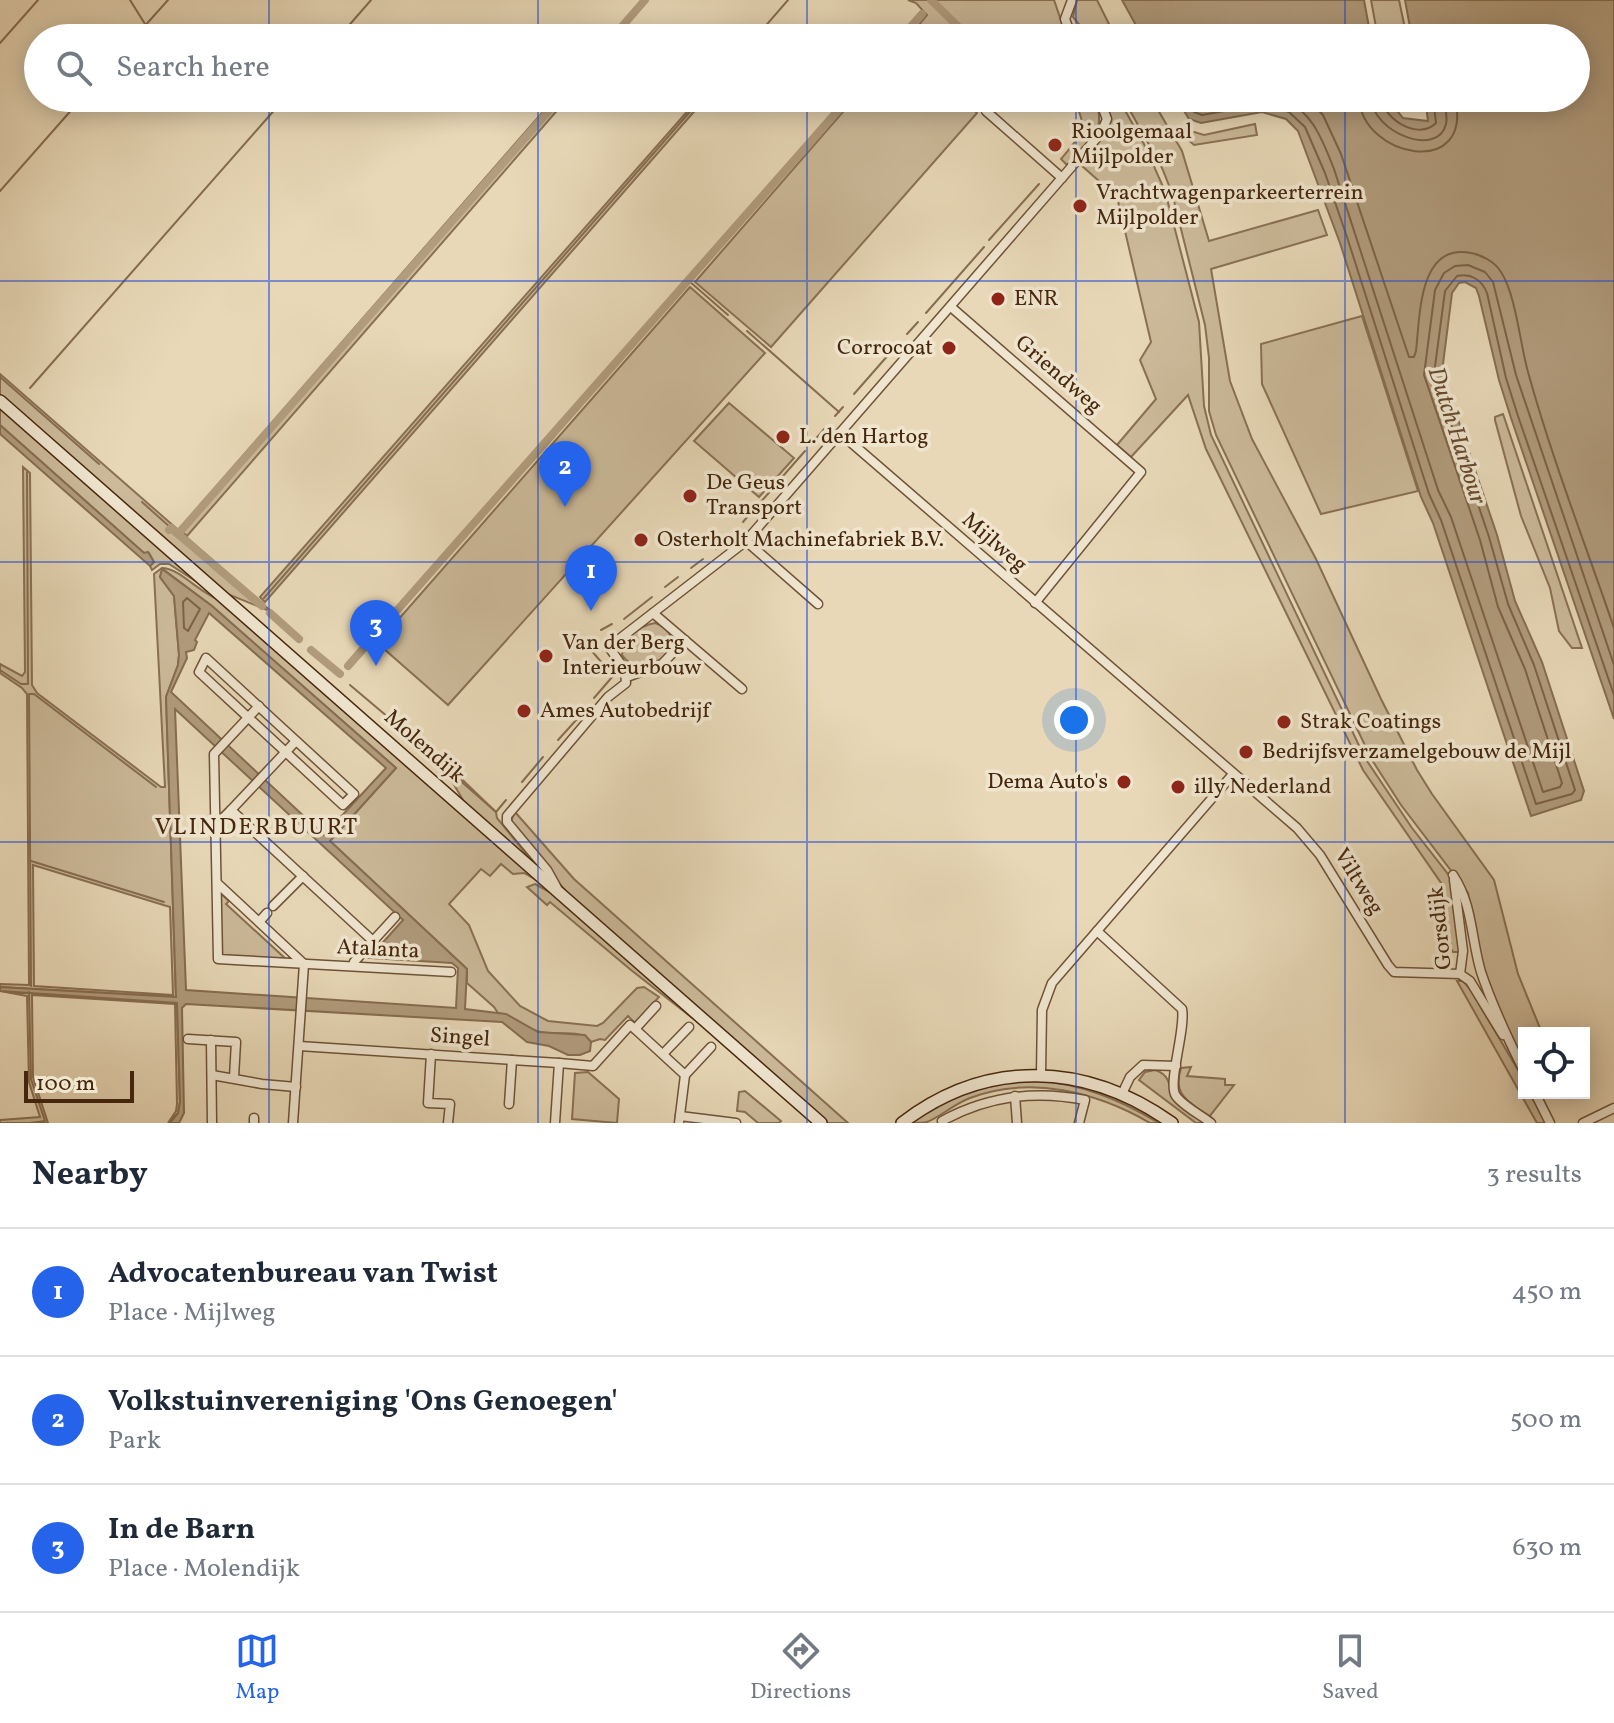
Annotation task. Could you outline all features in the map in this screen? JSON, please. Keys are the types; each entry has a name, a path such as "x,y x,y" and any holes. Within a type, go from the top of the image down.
{"street":[{"path":"1067,24 1065,19 1072,0"},
{"path":"987,112 1062,178"},
{"path":"558,893 550,874 507,822 507,816 610,694 626,683 627,677 609,647 746,541 1106,127 1104,112"},
{"name":"Griendweg","path":"951,307 1141,472 1035,603"},
{"name":"Molendijk","path":"0,401 821,1123"},
{"name":"Mijlweg","path":"840,433 1233,774"},
{"path":"746,541 818,604"},
{"path":"653,613 742,689"},
{"path":"627,677 662,664 685,640"},
{"path":"206,658 259,706 354,794 343,805 199,672 206,658"},
{"name":"Atalanta","path":"259,706 214,754 218,959 451,972"},
{"path":"215,826 296,741"},
{"path":"1041,1075 1042,1010 1047,991 1233,774"},
{"name":"Viltweg","path":"1233,774 1297,828 1314,847 1394,972 1460,974"},
{"path":"231,810 373,941"},
{"name":"Gorsdijk","path":"1511,1046 1482,972 1466,899 1453,875 1463,951 1460,974 1470,981 1518,1059"},
{"path":"259,922 303,876"},
{"name":"Atalanta","path":"217,883 304,964"},
{"path":"353,966 395,917"},
{"path":"1097,931 1182,1009 1183,1025 1172,1085 1175,1096 1211,1123"},
{"path":"293,1123 304,964"},
{"path":"656,1006 635,1029 685,1075"},
{"name":"Singel","path":"299,1046 593,1066 630,1025 635,1029"},
{"path":"663,1054 689,1027"},
{"path":"188,1039 236,1042 234,1077"},
{"path":"211,1040 212,1123"},
{"path":"711,1047 685,1075 680,1120 736,1123"},
{"path":"431,1054 428,1103 450,1104 448,1123"},
{"path":"509,1104 512,1060"},
{"path":"555,1123 559,1063"},
{"path":"1122,1094 1135,1070 1143,1065 1176,1066"},
{"path":"212,1075 296,1087"},
{"path":"902,1123 929,1104 970,1086 1011,1077 1041,1075 1080,1080 1122,1094 1172,1123"},
{"path":"1015,1096 1017,1123"},
{"path":"943,1122 986,1102 1015,1096 1062,1096 1085,1100 1079,1123"},
{"path":"1538,1099 1550,1123"},
{"path":"1583,1123 1614,1108"}],"shaded area":[{"path":"908,0 1054,0 1062,24 920,24 927,15 916,3"},
{"path":"1077,0 1097,0 1109,24 1079,24 1073,17"},
{"path":"1371,0 1399,0 1404,24 1375,24"},
{"path":"543,112 556,112 187,536 179,529"},
{"path":"687,112 694,112 265,602 260,597"},
{"path":"843,112 977,113 771,347 695,282"},
{"path":"1079,112 1098,112 1098,127 1083,150 1067,165 1061,159 1078,137"},
{"path":"1109,112 1126,112 1165,191 1199,322 1204,406 1211,435 1365,758 1412,828 1451,878 1460,952 1453,952 1451,948 1441,883 1363,770 1206,449 1188,395 1131,457 1117,445 1156,399 1140,360 1151,342 1117,197 1081,165 1109,129"},
{"path":"1131,112 1159,112 1182,151 1209,241 1318,210 1327,235 1211,269 1230,381 1252,439 1316,559 1417,770 1494,880 1518,974 1540,1027 1518,1027 1518,1059 1483,968 1468,893 1401,805 1372,760 1216,435 1209,411 1209,358 1205,325 1172,193 1162,168"},
{"path":"1255,124 1257,135 1194,145 1181,128 1204,135"},
{"path":"690,287 765,353 448,705 375,641 390,629"},
{"path":"1362,316 1418,491 1321,514 1262,384 1261,344"},
{"path":"0,374 272,612 220,591 0,397"},
{"path":"729,403 794,458 759,497 694,441"},
{"path":"0,405 217,595 169,564 160,564 152,570 150,566 154,562 149,553 144,553 0,425"},
{"path":"1503,414 1582,648 1572,648 1559,631 1550,588 1521,516 1495,420"},
{"path":"23,467 30,473 32,685 37,693 165,787 154,574 162,568 176,572 221,600 552,889 524,873 513,874 501,864 490,876 481,869 449,904 469,925 488,971 520,1006 548,1021 597,1026 637,988 644,987 659,997 635,1023 628,1016 605,1040 591,1042 582,1035 535,1030 498,1013 467,983 467,969 330,841 396,768 212,606 163,569 160,577 174,596 179,655 166,697 176,997 0,987 0,984 29,985 27,694 0,673 0,664 22,676 25,672","holes":["33,865 170,907 173,995 34,986"]},
{"path":"655,623 668,632 673,648 655,663 634,665 622,655 623,649 638,630"},
{"path":"423,742 496,812 497,818 540,871 466,805 453,783 425,755"},
{"path":"515,812 574,879 848,1123 827,1123 572,899 510,823"},
{"path":"535,884 557,896 695,1020 550,902 547,905 527,887"},
{"path":"219,892 229,901 226,904 287,960 290,957 295,962 223,958 220,955"},
{"path":"1457,981 1463,981 1470,989 1518,1070 1518,1089"},
{"path":"0,991 177,1003 178,1113 168,1123 177,1104 175,1004 32,995 33,1077 48,1123 0,1123 0,1120 40,1117 29,1082 27,996"},
{"path":"1191,1067 1187,1076 1225,1079 1225,1085 1234,1085 1209,1117 1181,1092 1181,1068"},
{"path":"1155,1070 1166,1077 1172,1098 1205,1123 1196,1123 1139,1080 1145,1072"},
{"path":"588,1072 619,1099 617,1123 572,1119 575,1073"},
{"path":"1034,1080 1100,1094 1159,1123 1150,1123 1086,1095 1063,1090 1016,1088 993,1091 964,1101 927,1122 908,1123 968,1092"},
{"path":"745,1091 781,1121 758,1123 745,1112 737,1111 739,1092"},
{"path":"1523,1099 1534,1099 1548,1123 1537,1123"}],"water":[{"path":"1122,0 1364,0 1368,24 1135,24"},
{"name":"Dutch Harbour","path":"1405,0 1614,0 1614,719 1511,418 1479,296 1476,288 1465,282 1459,283 1452,293 1442,372 1497,535 1515,601 1542,662 1584,791 1581,800 1531,816 1433,523 1421,497 1340,243 1298,131 1286,119 1262,112 1398,112 1403,118 1428,121 1427,112 1590,112 1590,24 1409,24"},
{"path":"1185,112 1262,112 1201,123 1189,119"},
{"path":"0,425 144,553 148,552 154,562 150,566 0,434"},
{"path":"162,569 212,606 396,768 330,841 467,969 465,1009 506,1014 538,1032 585,1035 591,1042 590,1051 568,1055 549,1046 527,1042 502,1022 186,1004 182,1008 184,1113 179,1123 170,1123 178,1113 180,1102 177,1003 0,991 0,987 176,997 166,697 179,655 174,596 160,577","holes":["209,613 386,768 324,835 171,692 187,658 186,652 194,650 195,640","175,709 403,920 369,958 452,963 458,968 456,1008 186,990"]}],"waterway":[{"path":"0,43 38,0"},
{"path":"130,0 145,24"},
{"path":"147,24 168,0"},
{"path":"350,24 371,0"},
{"path":"624,24 645,0"},
{"path":"767,24 788,0"},
{"path":"931,0 956,24"},
{"path":"913,24 922,14"},
{"path":"0,191 70,112"},
{"path":"30,388 273,112"},
{"path":"178,534 548,112"},
{"path":"264,598 690,112"},
{"path":"348,666 837,112"},
{"path":"989,240 1039,184"},
{"path":"926,313 984,247"},
{"path":"689,281 728,315"},
{"path":"907,334 918,322"},
{"path":"747,331 839,412"},
{"path":"854,394 897,345"},
{"path":"0,377 99,464"},
{"path":"835,416 843,407"},
{"path":"813,442 826,427"},
{"path":"783,476 805,451"},
{"path":"0,670 21,684 28,684 27,472"},
{"path":"759,504 774,487"},
{"path":"142,502 171,528"},
{"path":"743,522 748,516"},
{"path":"169,530 171,528 262,606"},
{"path":"716,549 732,534"},
{"path":"691,568 703,559"},
{"path":"665,587 678,577"},
{"path":"624,619 652,597"},
{"path":"270,613 299,639"},
{"path":"601,630 612,624"},
{"path":"311,650 340,674"},
{"path":"591,650 613,676 594,698"},
{"path":"350,685 414,739"},
{"path":"31,986 29,694 34,694 156,787"},
{"path":"558,740 578,718"},
{"path":"422,747 496,812 506,800"},
{"path":"522,782 543,757"},
{"path":"31,861 164,902"},
{"path":"29,992 31,1079 45,1121 30,1123"}],"place":[{"name":"Rioolgemaal Mijlpolder","path":"1055,145"},
{"name":"Vrachtwagenparkeerterrein Mijlpolder","path":"1080,206"},
{"name":"ENR","path":"998,299"},
{"name":"Corrocoat","path":"949,348"},
{"name":"L. den Hartog","path":"783,437"},
{"name":"De Geus Transport","path":"690,496"},
{"name":"Volkstuinvereniging 'Ons Genoegen'","path":"565,507"},
{"name":"Osterholt Machinefabriek B.V.","path":"641,540"},
{"name":"Advocatenbureau van Twist","path":"591,611"},
{"name":"Van der Berg Interieurbouw","path":"546,656"},
{"name":"In de Barn","path":"376,666"},
{"name":"Ames Autobedrijf","path":"524,711"},
{"name":"Strak Coatings","path":"1284,722"},
{"name":"Bedrijfsverzamelgebouw de Mijl","path":"1246,752"},
{"name":"Dema Auto's","path":"1124,782"},
{"name":"illy Nederland","path":"1178,787"}],"district":[{"name":"VLINDERBUURT","path":"257,828"}]}
